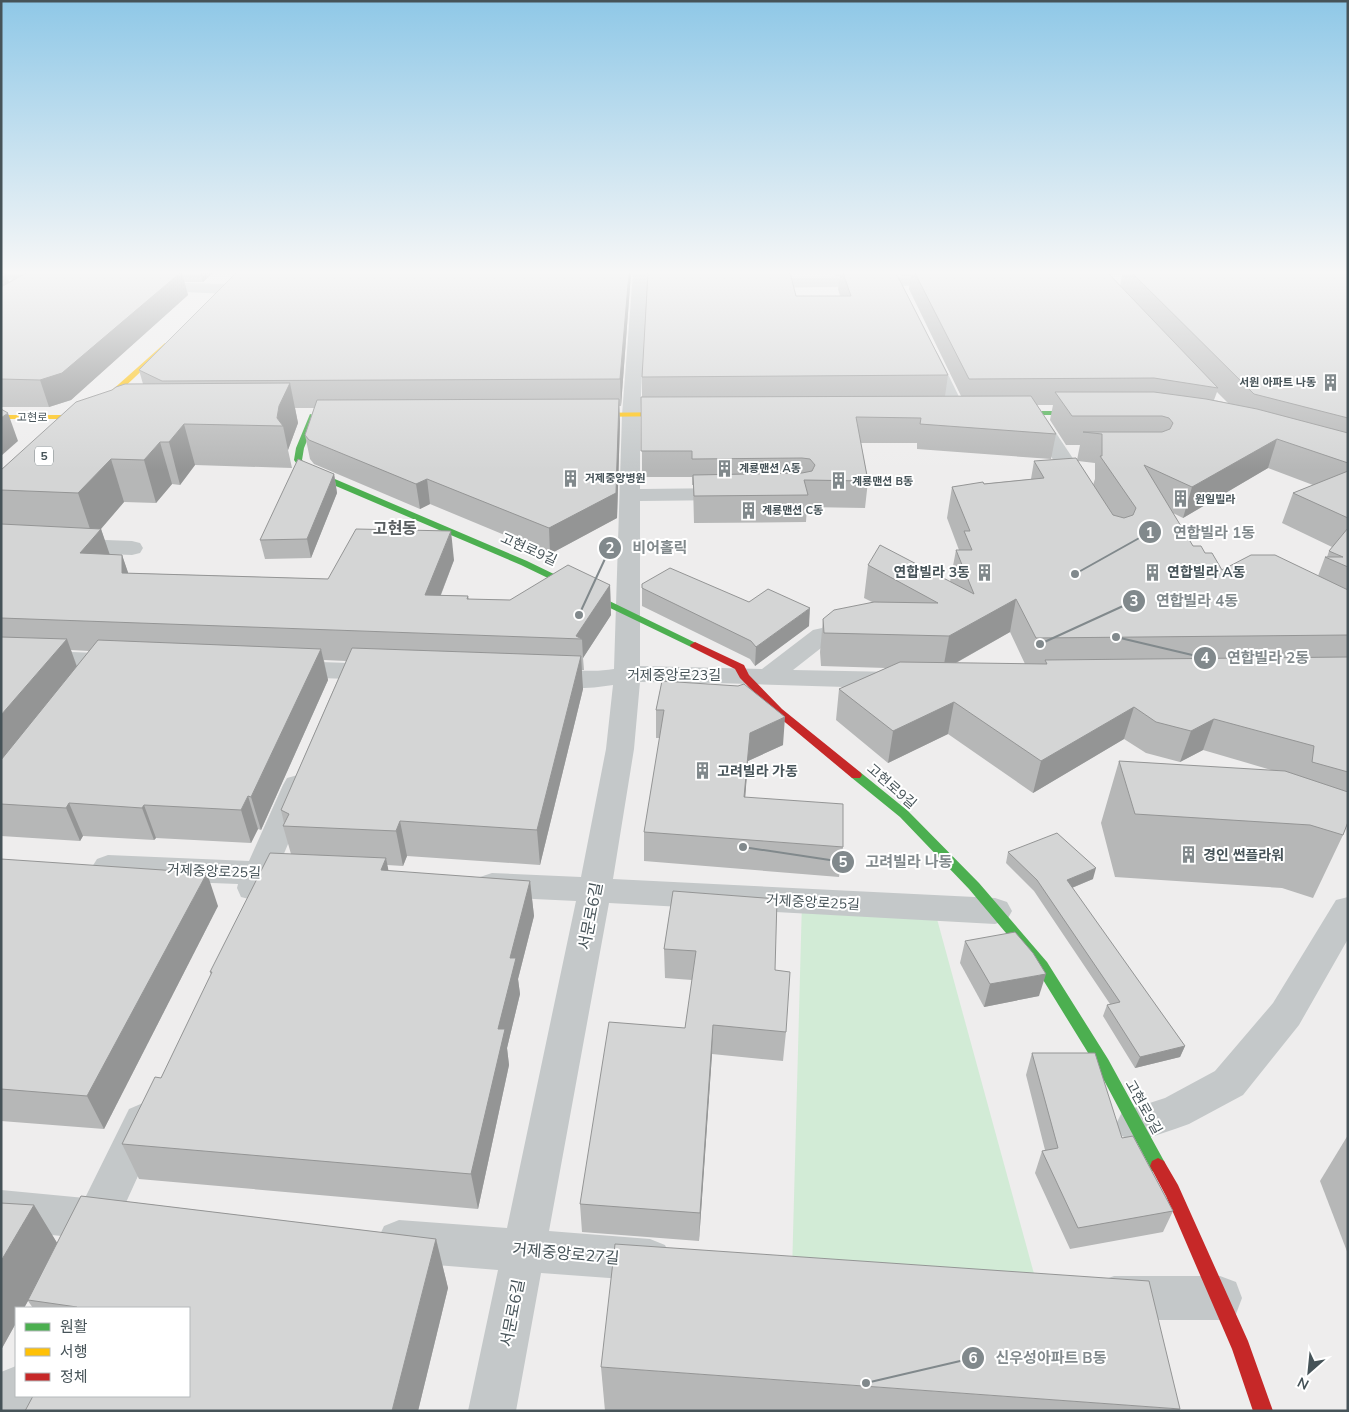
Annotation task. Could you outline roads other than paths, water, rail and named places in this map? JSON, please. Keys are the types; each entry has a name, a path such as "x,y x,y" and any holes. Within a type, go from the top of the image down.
{"street":[{"path":"73,430 86,417 118,396 173,339"},
{"name":"서문로6길","path":"492,1411 595,890 618,758 627,674 628,540 636,339"},
{"path":"922,339 957,413"},
{"path":"28,417 118,396"},
{"path":"995,413 1100,412"},
{"path":"1032,413 1068,453 1095,508"},
{"path":"573,415 691,414"},
{"name":"고현로9길","path":"312,416 300,448 298,460 306,470 516,559 628,611 756,676 778,711 904,814 995,912 1042,966 1103,1064 1172,1191 1242,1348 1263,1411"},
{"name":"고현로","path":"1,417 113,417"},
{"path":"28,417 45,430"},
{"path":"631,495 750,493"},
{"path":"1,543 132,548"},
{"path":"756,676 822,635 878,624"},
{"path":"1,657 139,663"},
{"path":"83,684 101,661"},
{"path":"268,668 341,685 407,673"},
{"name":"거제중앙로23길","path":"517,677 596,680 627,674 756,676 809,680 919,680"},
{"path":"239,917 312,754"},
{"name":"거제중앙로25길","path":"81,866 329,876"},
{"name":"거제중앙로25길","path":"467,884 995,912"},
{"path":"1136,1124 1175,1112 1229,1083 1286,1014 1343,927"},
{"path":"76,1264 156,1095"},
{"path":"1,1210 147,1223"},
{"name":"거제중앙로27길","path":"366,1238 687,1264"},
{"path":"1075,1295 1101,1298 1220,1298"},
{"path":"6,1411 15,1392"}],"place":[{"name":"서원 아파트 나동","path":"1330,382"},
{"name":"계룡맨션 A동","path":"725,468"},
{"name":"거제중앙병원","path":"571,478"},
{"name":"계룡맨션 B동","path":"838,481"},
{"name":"원일빌라","path":"1181,499"},
{"name":"계룡맨션 C동","path":"748,510"},
{"name":"연합빌라 3동","path":"984,572"},
{"name":"연합빌라 A동","path":"1153,572"},
{"name":"연합빌라 1동","path":"1075,574"},
{"name":"비어홀릭","path":"579,615"},
{"name":"연합빌라 2동","path":"1116,637"},
{"name":"연합빌라 4동","path":"1040,644"},
{"name":"고려빌라 가동","path":"703,771"},
{"name":"고려빌라 나동","path":"743,847"},
{"name":"경인 썬플라워","path":"1189,855"},
{"name":"신우성아파트 B동","path":"866,1383"}],"district":[{"name":"고현동","path":"395,528"}]}
